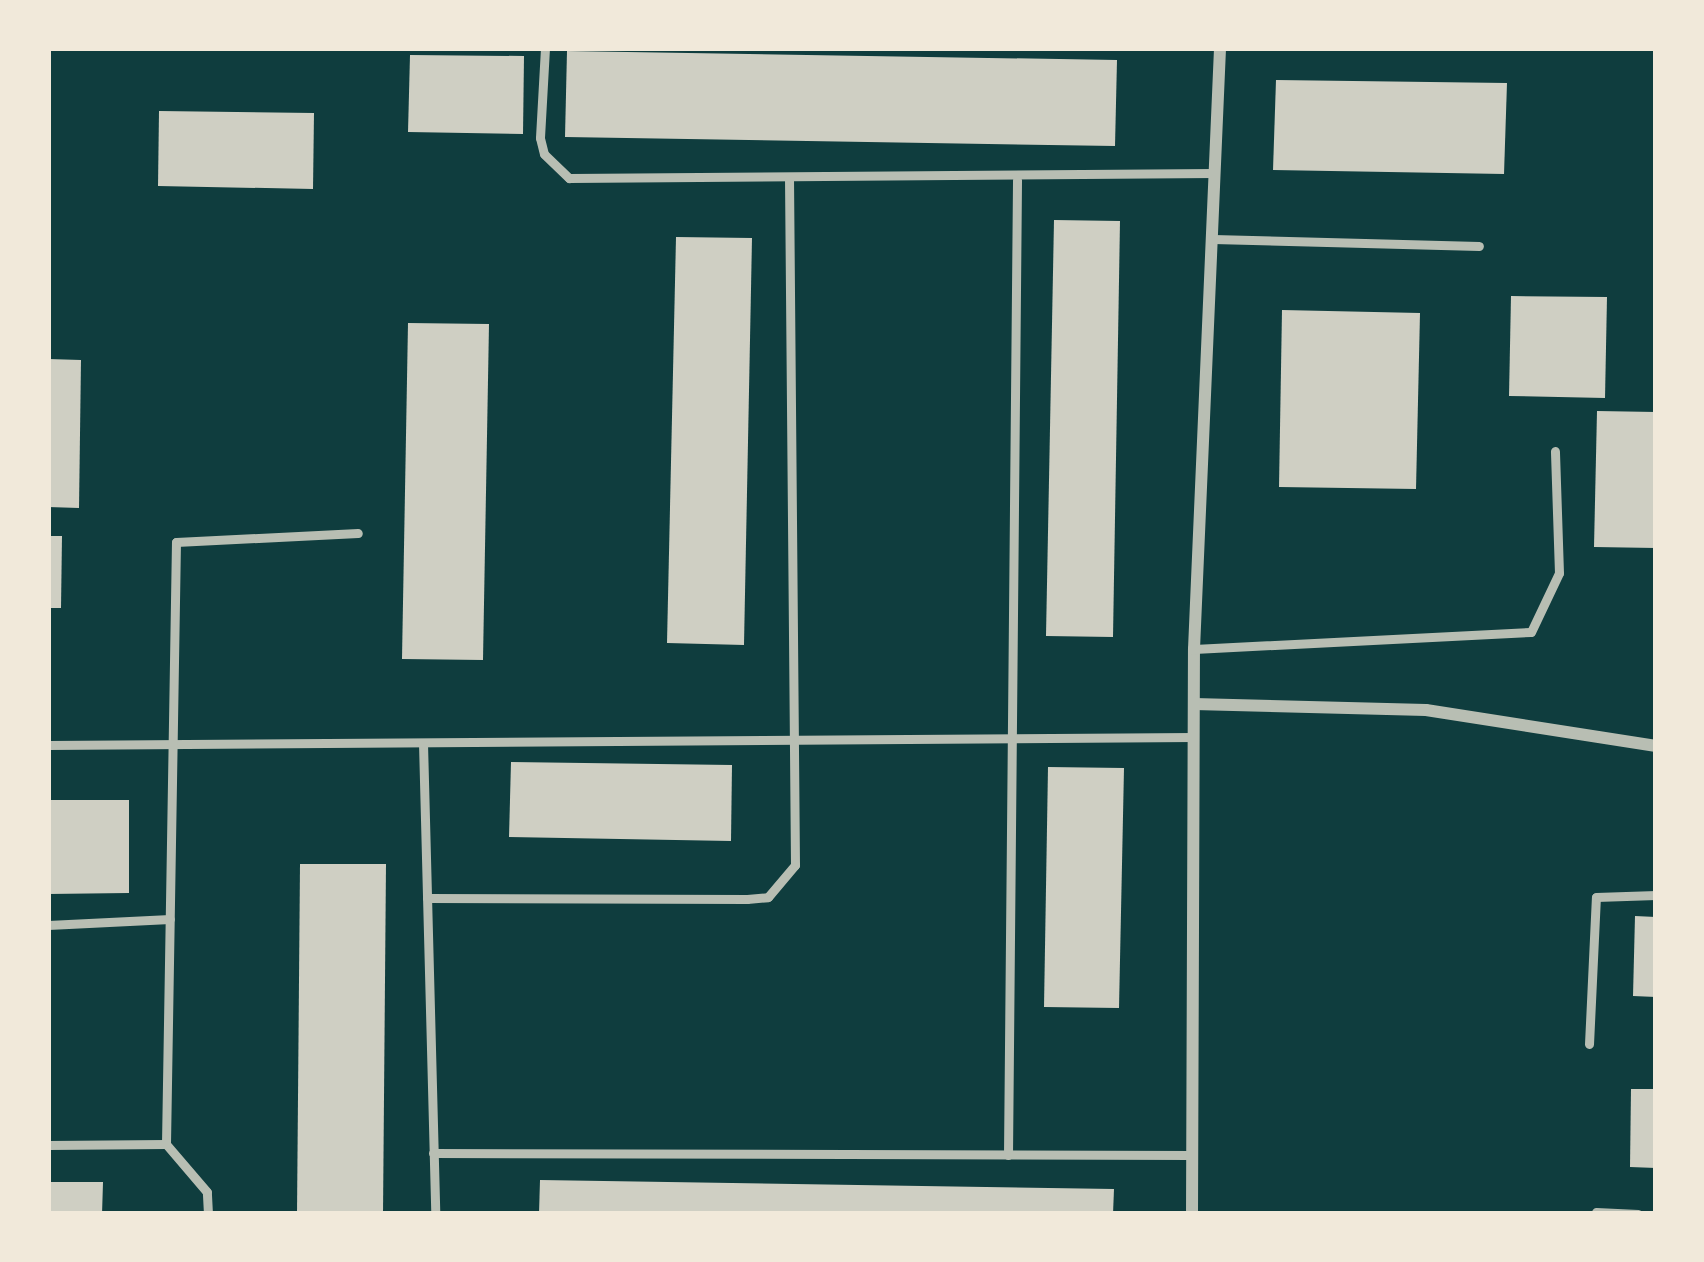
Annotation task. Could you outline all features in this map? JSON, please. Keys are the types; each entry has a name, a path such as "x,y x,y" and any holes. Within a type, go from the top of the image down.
{"street":[{"path":"1192,1214 1194,649 1220,48"},
{"path":"1193,704 1426,710 1656,746"}],"lane":[{"path":"545,48 541,138 544,154 569,178 1017,180 1214,173"},
{"path":"427,898 768,896 794,865 789,180"},
{"path":"1008,1155 1017,180"},
{"path":"1214,238 1479,246"},
{"path":"1194,649 1531,632 1559,574 1555,451"},
{"path":"208,1214 207,1192 166,1144 176,542 358,533"},
{"path":"48,745 1194,737"},
{"path":"423,742 435,1214"},
{"path":"1589,1044 1596,897 1656,895"},
{"path":"48,926 170,919"},
{"path":"48,1145 166,1144"},
{"path":"434,1153 1192,1155"},
{"path":"1596,1212 1638,1214"}],"building":[{"path":"567,51 1117,60 1115,146 565,137"},
{"path":"410,55 524,56 523,134 408,132"},
{"path":"1276,80 1507,83 1504,174 1273,170"},
{"path":"159,111 314,113 313,189 158,186"},
{"path":"1054,220 1120,221 1113,637 1046,636"},
{"path":"676,237 752,238 744,645 667,643"},
{"path":"1511,296 1607,297 1605,398 1509,396"},
{"path":"1282,310 1420,313 1416,489 1279,487"},
{"path":"408,323 489,324 483,660 402,659"},
{"path":"48,359 81,360 79,508 48,507"},
{"path":"1597,411 1656,412 1656,548 1594,547"},
{"path":"48,536 62,536 61,608 48,608"},
{"path":"511,762 732,765 731,841 509,837"},
{"path":"1048,767 1124,768 1119,1008 1044,1007"},
{"path":"48,800 129,800 129,893 48,894"},
{"path":"300,864 386,864 383,1214 297,1214"},
{"path":"1635,916 1656,917 1656,997 1633,996"},
{"path":"1631,1089 1656,1089 1656,1168 1630,1167"},
{"path":"540,1180 1114,1189 1113,1214 539,1214"},
{"path":"48,1182 103,1182 102,1214 48,1214"}]}
